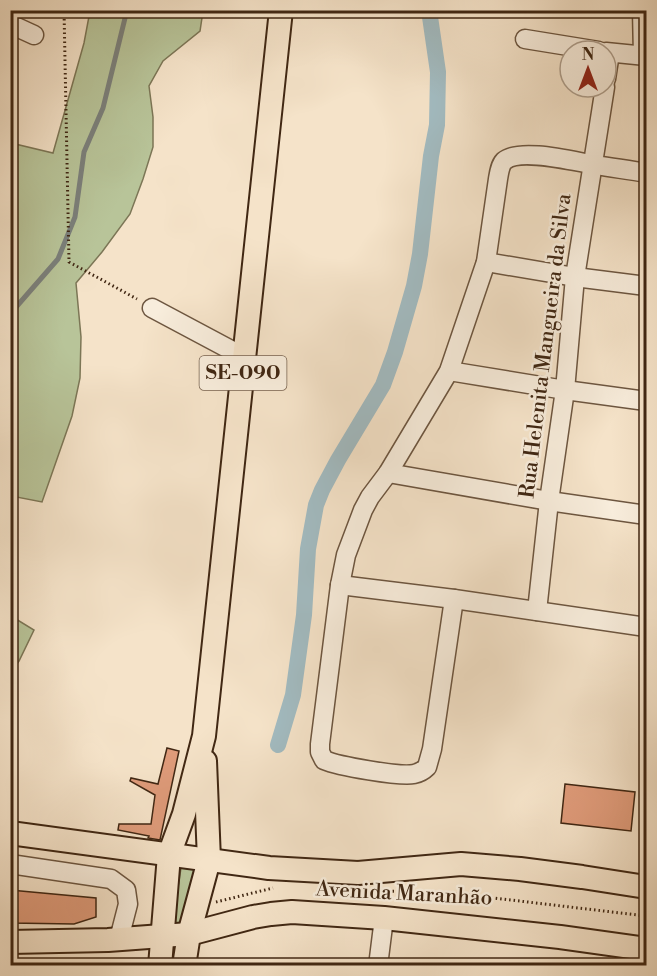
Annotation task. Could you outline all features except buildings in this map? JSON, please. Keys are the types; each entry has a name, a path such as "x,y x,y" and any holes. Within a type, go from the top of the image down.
{"main road":[{"name":"SE-090","path":"184,966 189,934 209,860 204,736 280,10"},
{"name":"SE-090","path":"160,966 169,855 184,814 204,736"},
{"name":"Avenida Maranhão","path":"10,833 269,868 358,873 461,864 582,876 646,886"},
{"path":"10,942 119,939 189,934 271,914 292,912 384,918 560,937 646,949"}],"street":[{"path":"618,53 645,56 642,10"},
{"path":"10,24 34,35"},
{"path":"525,39 558,44"},
{"name":"Rua Helenita Mangueira da Silva","path":"537,611 549,501 565,390 575,277 603,99"},
{"path":"454,599 428,764 422,771 405,775 324,760 320,744 340,585 346,555 370,497 388,473 449,370 486,262 498,178 503,162 511,158 533,155 646,173"},
{"path":"486,262 646,286"},
{"path":"152,308 244,357"},
{"path":"449,370 646,401"},
{"path":"388,473 646,515"},
{"path":"340,585 646,627"},
{"path":"10,864 111,879 126,890 128,904 119,939"},
{"path":"378,966 384,918"}],"path":[{"path":"64,10 69,262 152,308"},
{"path":"197,907 279,887"},
{"name":"Avenida Maranhão","path":"381,891 460,894 646,916"}],"green space":[{"path":"90,11 203,11 200,31 163,61 149,86 153,117 153,147 130,214 76,283 81,337 80,378 72,416 42,502 11,496 11,143 53,153 84,43"},
{"path":"11,616 34,630 11,672"},
{"path":"182,862 200,865 185,925 172,925"}],"waterway":[{"path":"10,314 58,259 75,217 84,152 103,108 127,10"},
{"path":"278,745 293,695 304,615 308,549 316,505 338,460 383,385 414,286 437,125 438,72 429,10"}]}
